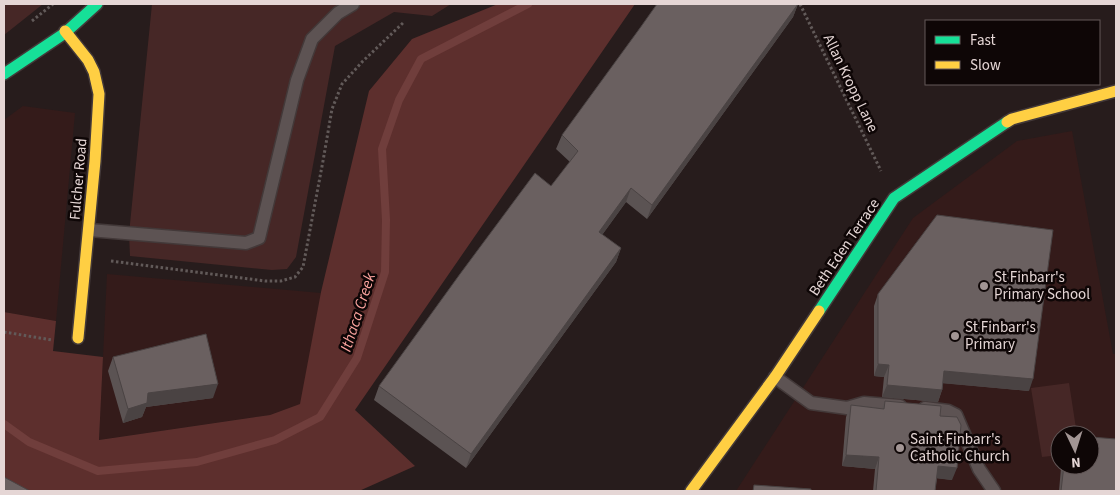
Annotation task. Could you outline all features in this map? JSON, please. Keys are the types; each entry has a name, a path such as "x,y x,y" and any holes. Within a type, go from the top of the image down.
{"street":[{"path":"4,74 65,31 90,12 97,4"},
{"name":"Fulcher Road","path":"65,31 88,60 94,72 98,83 99,105 78,338"},
{"name":"Beth Eden Terrace","path":"691,491 775,377 894,198 1012,119 1116,91"}],"lane":[{"path":"89,230 246,242 259,238 296,80 312,39 338,14 353,4"},
{"path":"775,377 811,404 847,408 864,403 948,411 956,415 979,470 994,491"}],"path":[{"name":"Allan Kropp Lane","path":"800,4 881,171"},
{"path":"4,332 56,341 78,338"}],"shaded area":[{"path":"4,4 43,4 4,35"},
{"path":"152,4 451,4 432,16 394,12 335,46 296,257 287,269 272,270 130,256 129,234"},
{"path":"498,4 635,4 355,410 415,466 359,491 25,491 4,481 4,312 56,321 53,351 103,357 99,440 270,415 300,404 321,292 369,91 412,39"},
{"path":"23,106 75,113 56,321 4,312 4,120"},
{"name":"St Finbarr's Primary School","path":"1072,131 1113,354 1116,354 1116,491 736,491 913,218 1017,141"},
{"path":"107,274 321,293 301,404 270,415 99,440"},
{"path":"1069,383 1075,425 1050,425 1050,456 1042,457 1031,388"}],"building":[{"path":"657,4 798,4 652,205 631,188 599,232 621,248 471,454 379,386 535,173 551,186 578,151 562,135"},
{"name":"St Finbarr's Primary","path":"937,215 1053,230 1033,379 944,371 942,390 887,385 889,365 878,364 878,294"},
{"path":"206,334 218,384 148,393 147,403 128,409 113,357"},
{"name":"Saint Finbarr's Catholic Church","path":"885,401 941,406 940,416 957,417 961,425 957,468 938,466 935,491 876,491 879,457 846,455 851,405 884,409"},
{"path":"1100,438 1116,439 1116,491 1061,491 1063,475 1100,475"},
{"path":"4,477 30,491 4,491"},
{"path":"754,485 811,489 811,491 753,491"}],"waterway":[{"name":"Ithaca Creek","path":"4,424 29,442 98,471 197,462 275,440 320,417 357,358 385,272 386,220 382,149 399,100 421,59 528,4"}],"traffic: fast":[{"path":"4,74 65,33 97,4"},
{"path":"819,311 894,198 1007,122"}],"traffic: slow":[{"path":"65,31 88,60 94,72 99,94 95,161 78,338"},
{"path":"1007,122 1012,119 1116,91"},
{"path":"691,491 775,377 819,311"}],"place":[{"name":"St Finbarr's Primary School","path":"984,286"},
{"name":"St Finbarr's Primary","path":"955,336"},
{"name":"Saint Finbarr's Catholic Church","path":"900,448"}]}
